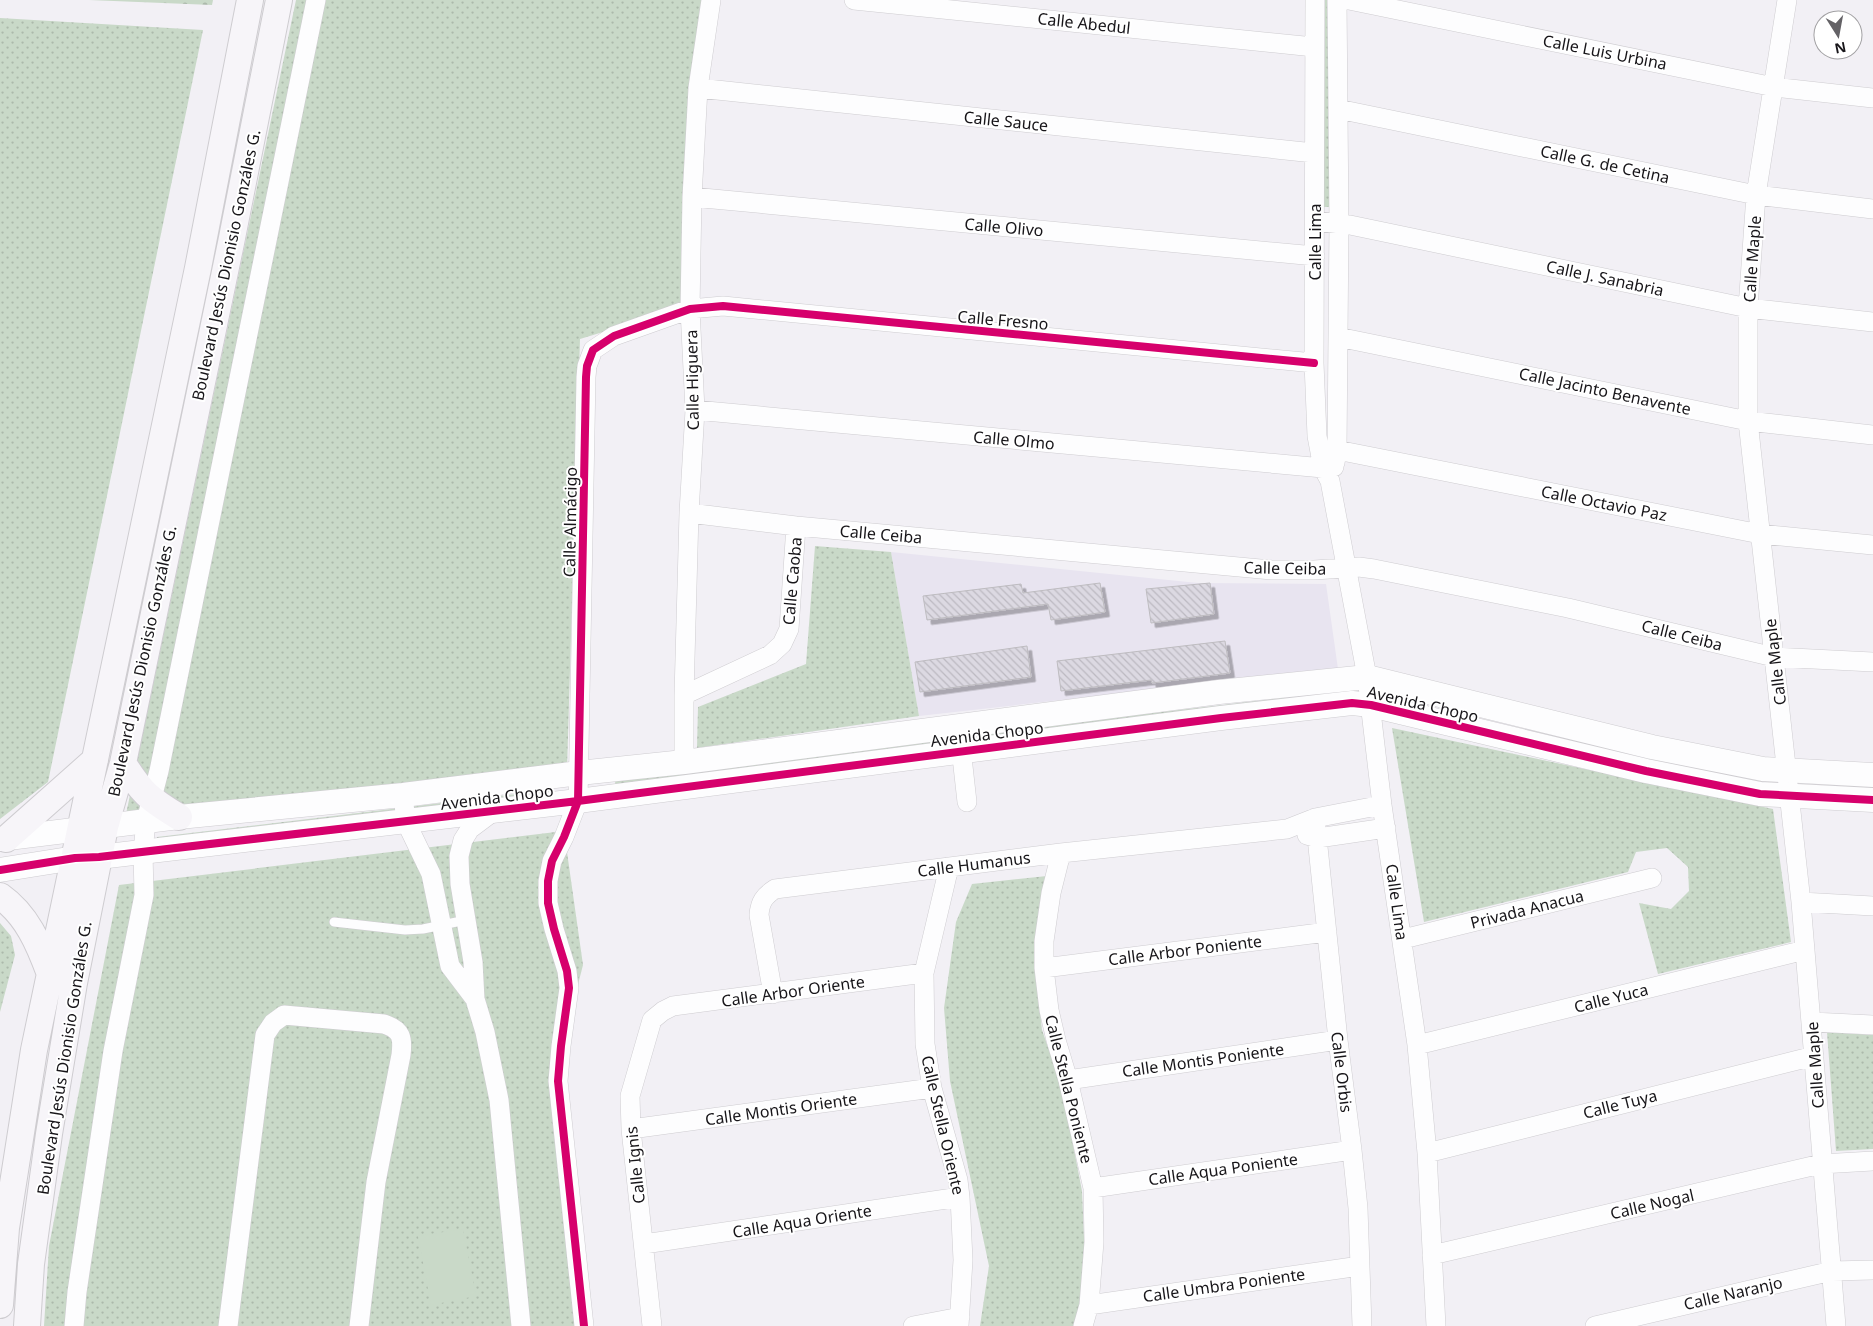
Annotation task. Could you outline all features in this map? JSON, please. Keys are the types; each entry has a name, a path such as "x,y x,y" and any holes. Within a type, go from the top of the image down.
{"main road":[{"name":"Boulevard Jesús Dionisio Gonzáles G.","path":"27,1326 31,1264 87,857 93,827 95,760 198,268 250,0"},
{"name":"Boulevard Jesús Dionisio Gonzáles G.","path":"93,827 123,763 279,0"},
{"path":"3,839 95,760"},
{"path":"123,763 149,811 178,817"},
{"name":"Boulevard Jesús Dionisio Gonzáles G.","path":"0,1305 6,1228 33,1059 50,974 87,857"},
{"path":"0,896 25,920 41,948 50,974"},
{"path":"6,1228 36,1234"}],"street":[{"path":"74,1326 77,1292 113,1051 144,895 143,852 149,811 316,0"},
{"name":"Calle Higuera","path":"684,762 689,514 695,410 690,309 692,197 698,88 711,0"},
{"name":"Calle Abedul","path":"854,0 1314,47"},
{"name":"Calle Lima","path":"1315,0 1314,153 1316,256 1314,363 1317,436 1331,466"},
{"name":"Calle Lima","path":"1338,0 1338,337 1331,466 1367,677 1382,805 1417,1045 1427,1152 1436,1326"},
{"name":"Calle Luis Urbina","path":"1338,0 1359,2 1774,86 1873,98"},
{"name":"Calle Maple","path":"1787,0 1756,195 1748,308 1748,421 1801,902 1812,1022 1821,1164 1836,1326"},
{"name":"Calle Sauce","path":"698,88 1314,153"},
{"name":"Calle G. de Cetina","path":"1338,109 1756,195 1873,209"},
{"name":"Calle Olivo","path":"692,197 1316,256"},
{"name":"Calle J. Sanabria","path":"1315,222 1339,223 1748,308 1873,322"},
{"name":"Calle Fresno","path":"690,309 723,306 1314,363"},
{"name":"Calle Almácigo","path":"584,1326 558,1081 569,988 567,971 548,903 548,881 552,861 578,801 587,366 593,350 614,336 690,309"},
{"name":"Calle Jacinto Benavente","path":"1338,337 1748,421 1873,435"},
{"name":"Calle Olmo","path":"695,410 1331,466"},
{"name":"Calle Octavio Paz","path":"1331,466 1760,534 1873,545"},
{"name":"Calle Ceiba","path":"689,514 796,526 1272,570 1314,570 1347,567 1374,568 1568,608 1774,657 1873,662"},
{"name":"Calle Caoba","path":"684,695 770,655 782,644 789,628 796,526"},
{"name":"Avenida Chopo","path":"178,817 403,795 684,762 1219,692 1367,677 1652,746 1763,769 1873,775"},
{"name":"Avenida Chopo","path":"0,870 87,857 578,801 1221,718 1352,703 1371,704 1646,771 1760,794 1873,800"},
{"path":"958,727 967,802"},
{"path":"403,795 406,822 431,874 450,966 475,999"},
{"name":"Calle Humanus","path":"773,994 759,915 760,904 766,895 775,889 1061,853 1287,829 1315,818 1382,805"},
{"path":"3,839 93,827 149,811"},
{"path":"494,811 470,829 463,840 459,856 460,884 473,962 475,999 485,1032 499,1100 521,1326"},
{"name":"Calle Orbis","path":"1315,818 1358,1208 1362,1326"},
{"name":"Calle Humanus","path":"1287,829 1318,838 1386,828"},
{"name":"Calle Stella Poniente","path":"1061,853 1050,893 1044,941 1044,968 1049,1010 1068,1080 1093,1188 1094,1242 1089,1304 1083,1326"},
{"name":"Calle Stella Oriente","path":"949,867 924,973 925,1044 932,1088 958,1180 963,1260 960,1322"},
{"name":"Privada Anacua","path":"1403,939 1652,878"},
{"path":"1801,902 1873,906"},
{"name":"Calle Arbor Poniente","path":"1044,968 1327,932"},
{"name":"Calle Yuca","path":"1417,1045 1805,950"},
{"name":"Calle Arbor Oriente","path":"663,1011 673,1006 924,973"},
{"name":"Calle Ignis","path":"652,1326 631,1130 630,1096 652,1020 663,1011"},
{"path":"228,1326 265,1035 273,1023 284,1015 384,1024 393,1027 401,1037 401,1055 376,1182 359,1326"},
{"path":"1812,1022 1873,1025"},
{"name":"Calle Montis Poniente","path":"1068,1080 1338,1040"},
{"name":"Calle Tuya","path":"1427,1152 1814,1056"},
{"name":"Calle Montis Oriente","path":"631,1130 932,1088"},
{"name":"Calle Aqua Poniente","path":"1093,1188 1352,1150"},
{"name":"Calle Nogal","path":"1432,1255 1821,1164 1873,1161"},
{"name":"Calle Aqua Oriente","path":"644,1244 960,1197"},
{"name":"Calle Umbra Poniente","path":"1089,1304 1360,1266"},
{"name":"Calle Naranjo","path":"1595,1326 1832,1271 1873,1270"},
{"path":"913,1326 960,1322"}],"lane":[{"path":"334,922 405,930 423,929 466,920"}],"shaded area":[{"path":"891,552 1198,583 1326,584 1338,669 919,716"}],"green space":[{"path":"89,0 213,0 212,5"},
{"path":"296,0 704,0 682,308 580,339 567,769 125,819"},
{"path":"1322,0 1330,0 1330,207 1323,207"},
{"path":"0,18 203,30 48,782 0,819"},
{"path":"815,546 891,552 919,716 697,748 698,707 806,664"},
{"path":"1326,693 1328,703 990,742 988,732"},
{"path":"1392,728 1773,809 1791,942 1658,974 1639,903 1671,909 1689,891 1688,867 1667,848 1636,852 1628,872 1424,922"},
{"path":"945,737 946,747 616,790 615,781"},
{"path":"550,790 551,798 157,846 157,837"},
{"path":"564,831 583,965 556,1070 578,1326 44,1326 49,1246 119,885"},
{"path":"1047,876 1035,965 1042,1030 1062,1087 1082,1191 1085,1260 1081,1297 1075,1326 980,1326 989,1266 950,1081 944,1008 956,922 972,884"},
{"path":"0,923 11,936 15,955 0,1012"},
{"path":"1827,1032 1873,1035 1873,1149 1836,1151"},
{"path":"463,1229 476,1296 431,1305 418,1236"}],"building":[{"path":"1100,583 1105,612 1051,620 1048,604 927,620 923,596 1021,584 1023,593"},
{"path":"1210,583 1214,614 1151,623 1146,589"},
{"path":"1225,641 1230,673 1152,683 1151,680 1061,691 1057,661"},
{"path":"1027,646 1031,677 920,692 915,662"}],"cycle path":[{"path":"584,1326 558,1081 569,988 567,971 548,903 548,881 552,861 578,801 586,377 587,366 593,350 614,336 690,309 723,306 1314,363"},
{"path":"0,870 75,858 99,857 578,801 1221,718 1352,703 1371,705 1646,771 1760,794 1873,800"}]}
